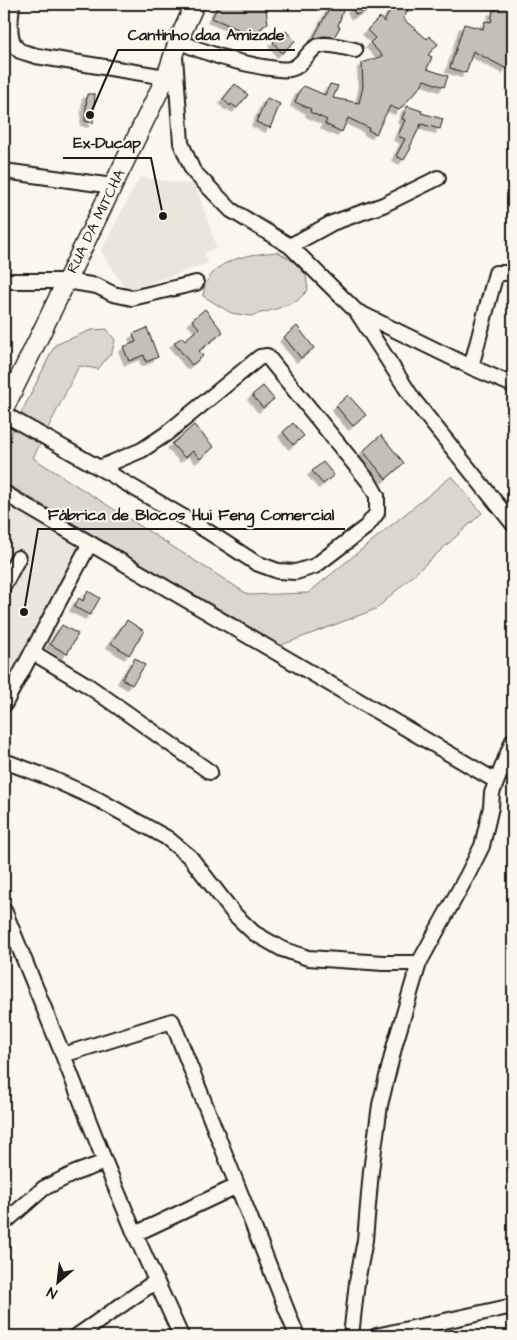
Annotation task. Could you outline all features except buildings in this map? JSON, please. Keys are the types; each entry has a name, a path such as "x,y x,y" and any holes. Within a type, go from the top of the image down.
{"main road":[{"name":"RUA DA MITCHA","path":"4,409 166,77 176,46 195,4"}],"street":[{"path":"12,4 8,41 19,50 36,56 166,77"},
{"path":"354,50 323,44 311,50 298,66 290,69 275,69 176,46 182,143 193,171 231,210 290,246 357,312 413,399 513,524"},
{"path":"4,171 113,186"},
{"path":"290,246 332,223 383,205 438,178"},
{"path":"471,367 496,273 513,273"},
{"path":"4,281 66,281 97,286 113,294 132,298 196,283"},
{"path":"357,312 513,385"},
{"path":"4,414 208,532 256,563 278,571 296,572 316,566 366,527 376,512 377,496 369,482 267,356 260,357 166,434 142,450 99,468"},
{"path":"4,493 498,777 513,779"},
{"path":"4,705 90,543"},
{"path":"4,584 18,558"},
{"path":"32,652 86,685 210,772"},
{"path":"351,1336 357,1282 365,1240 371,1171 380,1105 394,1044 419,963 482,846 491,807 492,792 513,740"},
{"path":"4,761 50,778 99,800 167,838 190,857 236,915 254,933 282,949 308,958 419,963"},
{"path":"4,910 63,1054 104,1162 181,1336"},
{"path":"63,1054 172,1021 297,1336"},
{"path":"4,1223 44,1188 104,1162"},
{"path":"135,1234 237,1186"},
{"path":"77,1336 156,1281"},
{"path":"376,1336 513,1306"}],"shaded area":[{"path":"140,177 195,185 217,248 204,253 208,263 127,291 101,251"},
{"path":"278,252 294,262 306,275 308,290 297,301 250,316 231,313 203,296 206,283 220,267 238,258"},
{"path":"107,329 115,340 112,352 98,369 79,366 33,458 249,595 308,593 452,476 482,513 376,609 279,646 4,482 4,448 55,345 91,330"},
{"path":"4,503 79,546 4,687"}],"place":[{"name":"Cantinho daa Amizade","path":"90,115"},
{"name":"Ex-Ducap","path":"163,216"},
{"name":"Fábrica de Blocos Hui Feng Comercial","path":"24,612"}]}
